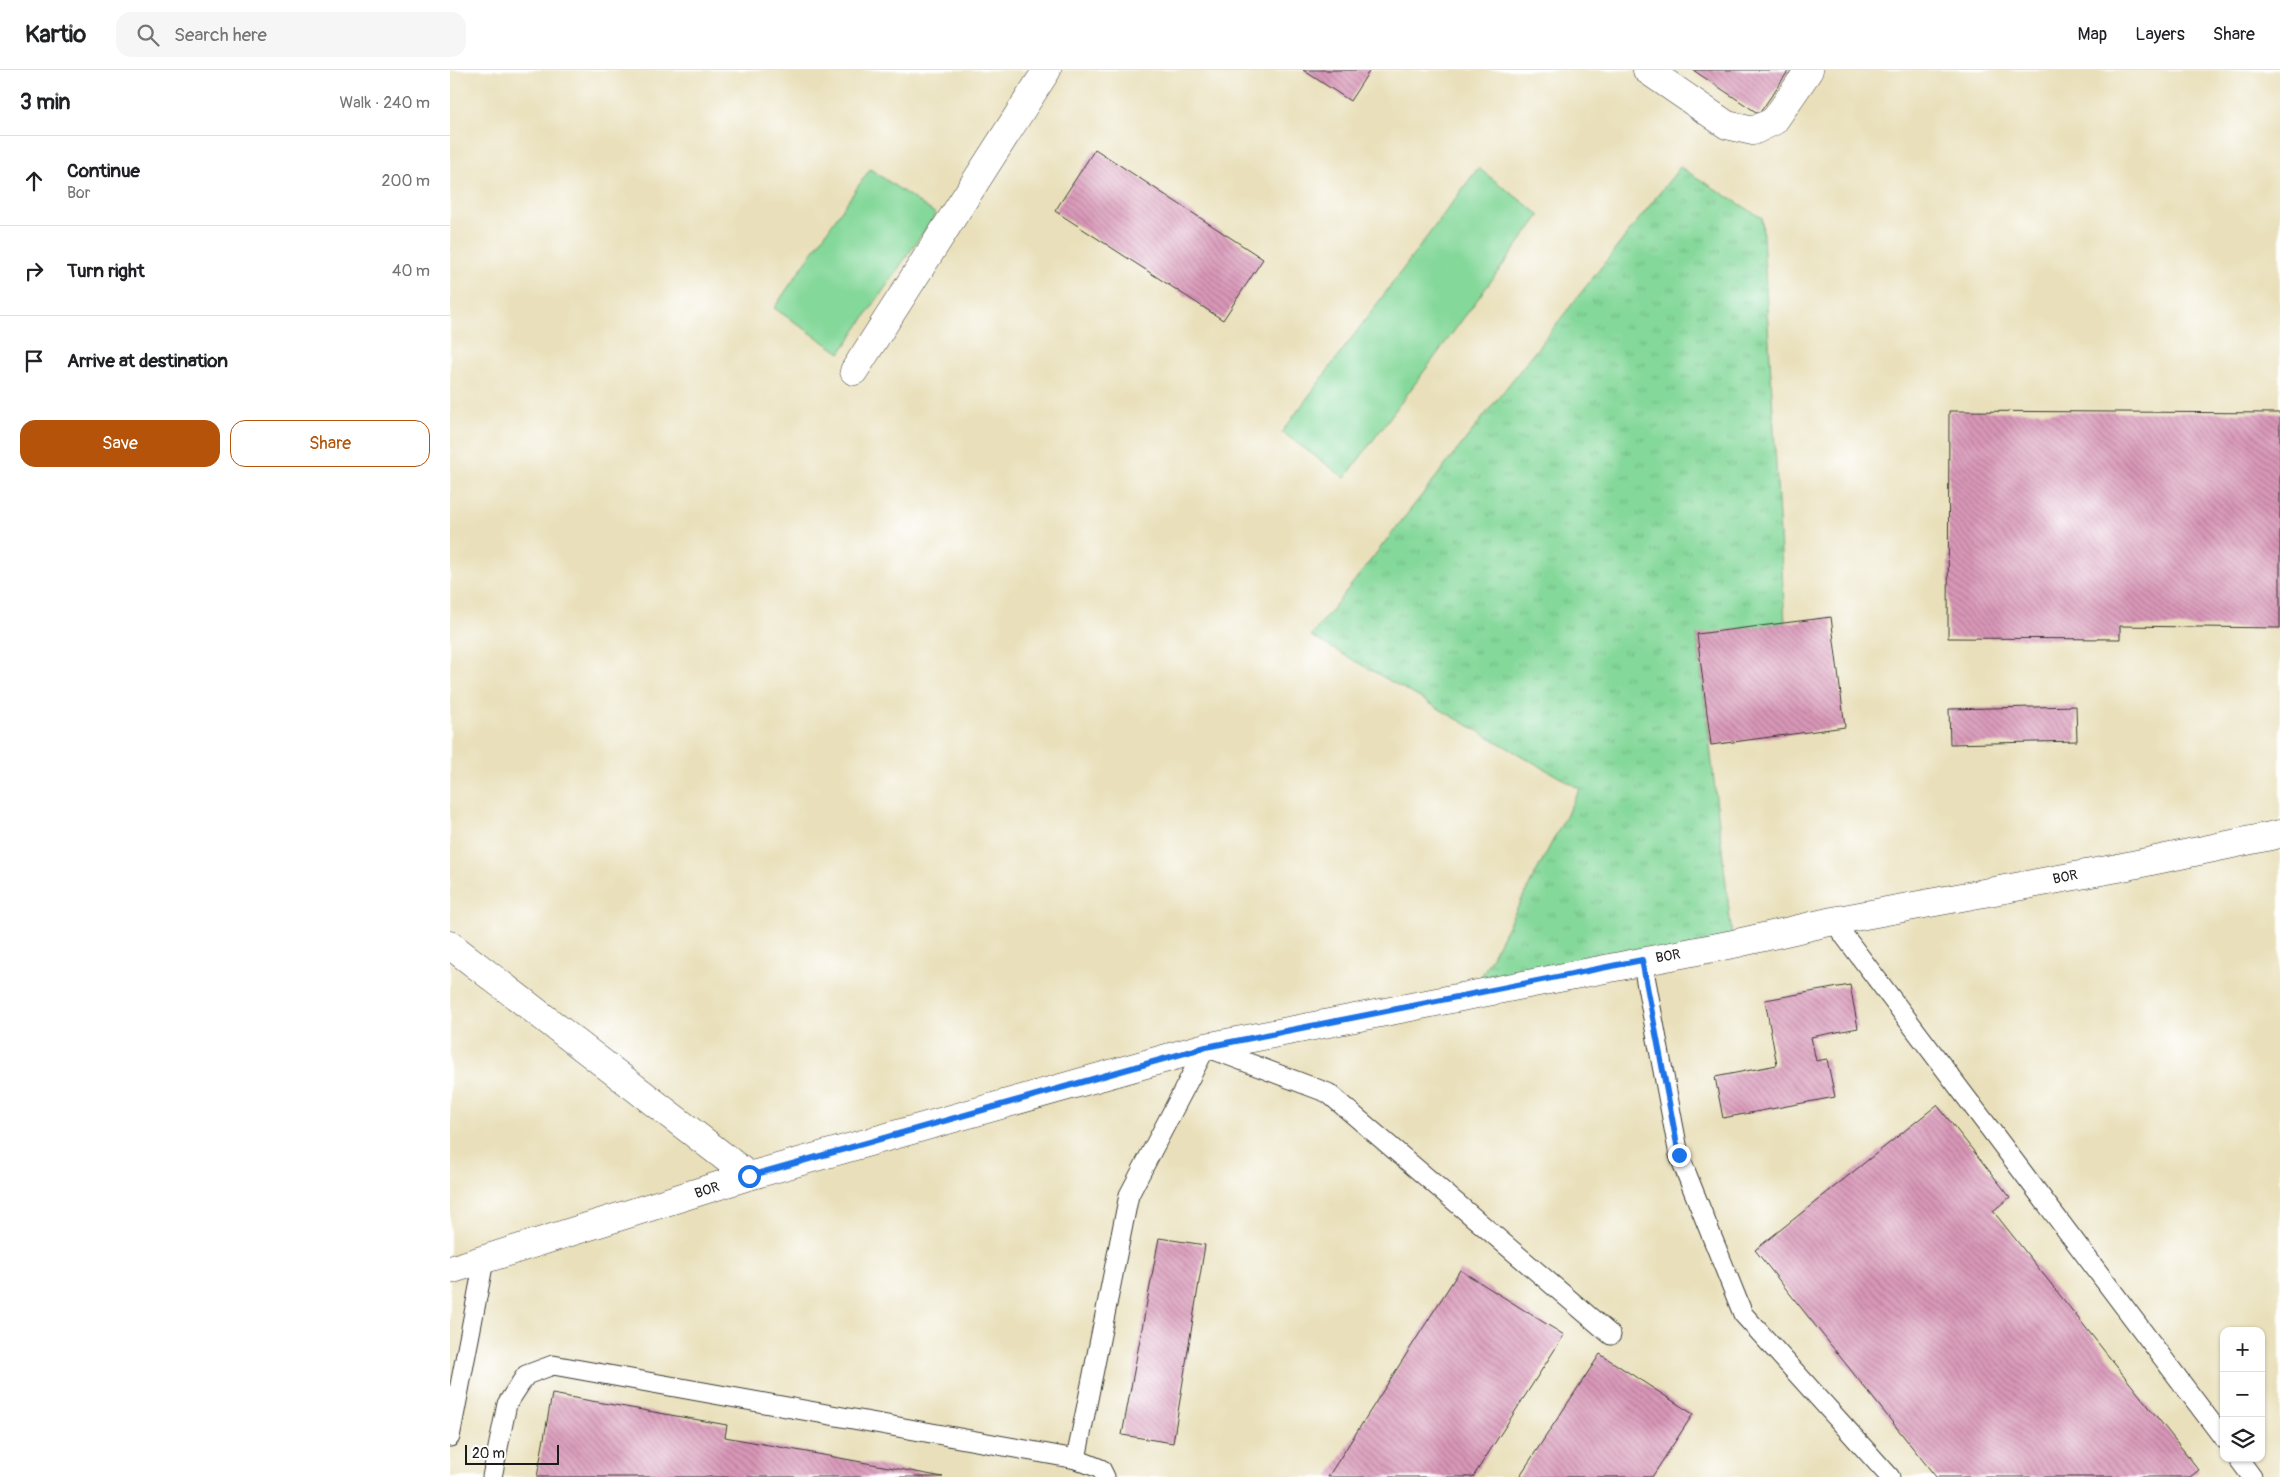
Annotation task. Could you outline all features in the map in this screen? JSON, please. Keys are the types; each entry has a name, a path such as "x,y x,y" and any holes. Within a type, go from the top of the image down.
{"street":[{"path":"854,371 1047,70"},
{"path":"1647,70 1727,125 1753,130 1774,121 1809,70"},
{"name":"BOR","path":"450,1270 484,1261 749,1176 1206,1047 1642,960 1733,944 1833,921 2118,868 2280,834"},
{"path":"450,945 749,1176"}],"lane":[{"path":"1833,921 2220,1434"},
{"path":"1642,960 1679,1155 1743,1314 1890,1477"},
{"path":"1076,1459 1129,1195 1206,1047 1328,1093 1611,1335"},
{"path":"450,1437 484,1261"},
{"path":"492,1477 507,1404 526,1375 553,1365 1076,1459 1101,1470 1105,1477"},
{"path":"2241,1462 2252,1477"}],"green space":[{"path":"1680,167 1762,218 1785,623 1697,635 1733,944 1472,994 1580,789 1311,636"},
{"path":"1478,168 1540,215 1345,478 1282,432"},
{"path":"870,169 936,214 840,353 774,308"}],"building":[{"path":"1303,70 1370,70 1350,101"},
{"path":"1693,70 1789,70 1759,114"},
{"path":"1095,149 1263,259 1223,320 1055,211"},
{"path":"1949,411 2280,413 2280,628 2120,626 2120,639 1948,638"},
{"path":"1831,617 1845,727 1711,745 1697,634"},
{"path":"2076,706 2077,741 1950,744 1949,709"},
{"path":"1850,985 1858,1028 1811,1037 1816,1061 1827,1059 1835,1097 1723,1118 1715,1077 1777,1065 1765,1000"},
{"path":"1937,1105 2010,1197 1993,1211 2199,1470 2190,1477 1936,1477 1755,1250"},
{"path":"1159,1238 1205,1245 1173,1443 1122,1435"},
{"path":"1460,1270 1564,1335 1473,1477 1328,1477"},
{"path":"1600,1354 1693,1414 1652,1477 1519,1477"},
{"path":"552,1394 727,1425 725,1437 943,1477 537,1477"}],"route":[{"path":"749,1176 1206,1047 1642,960 1679,1155"}]}
